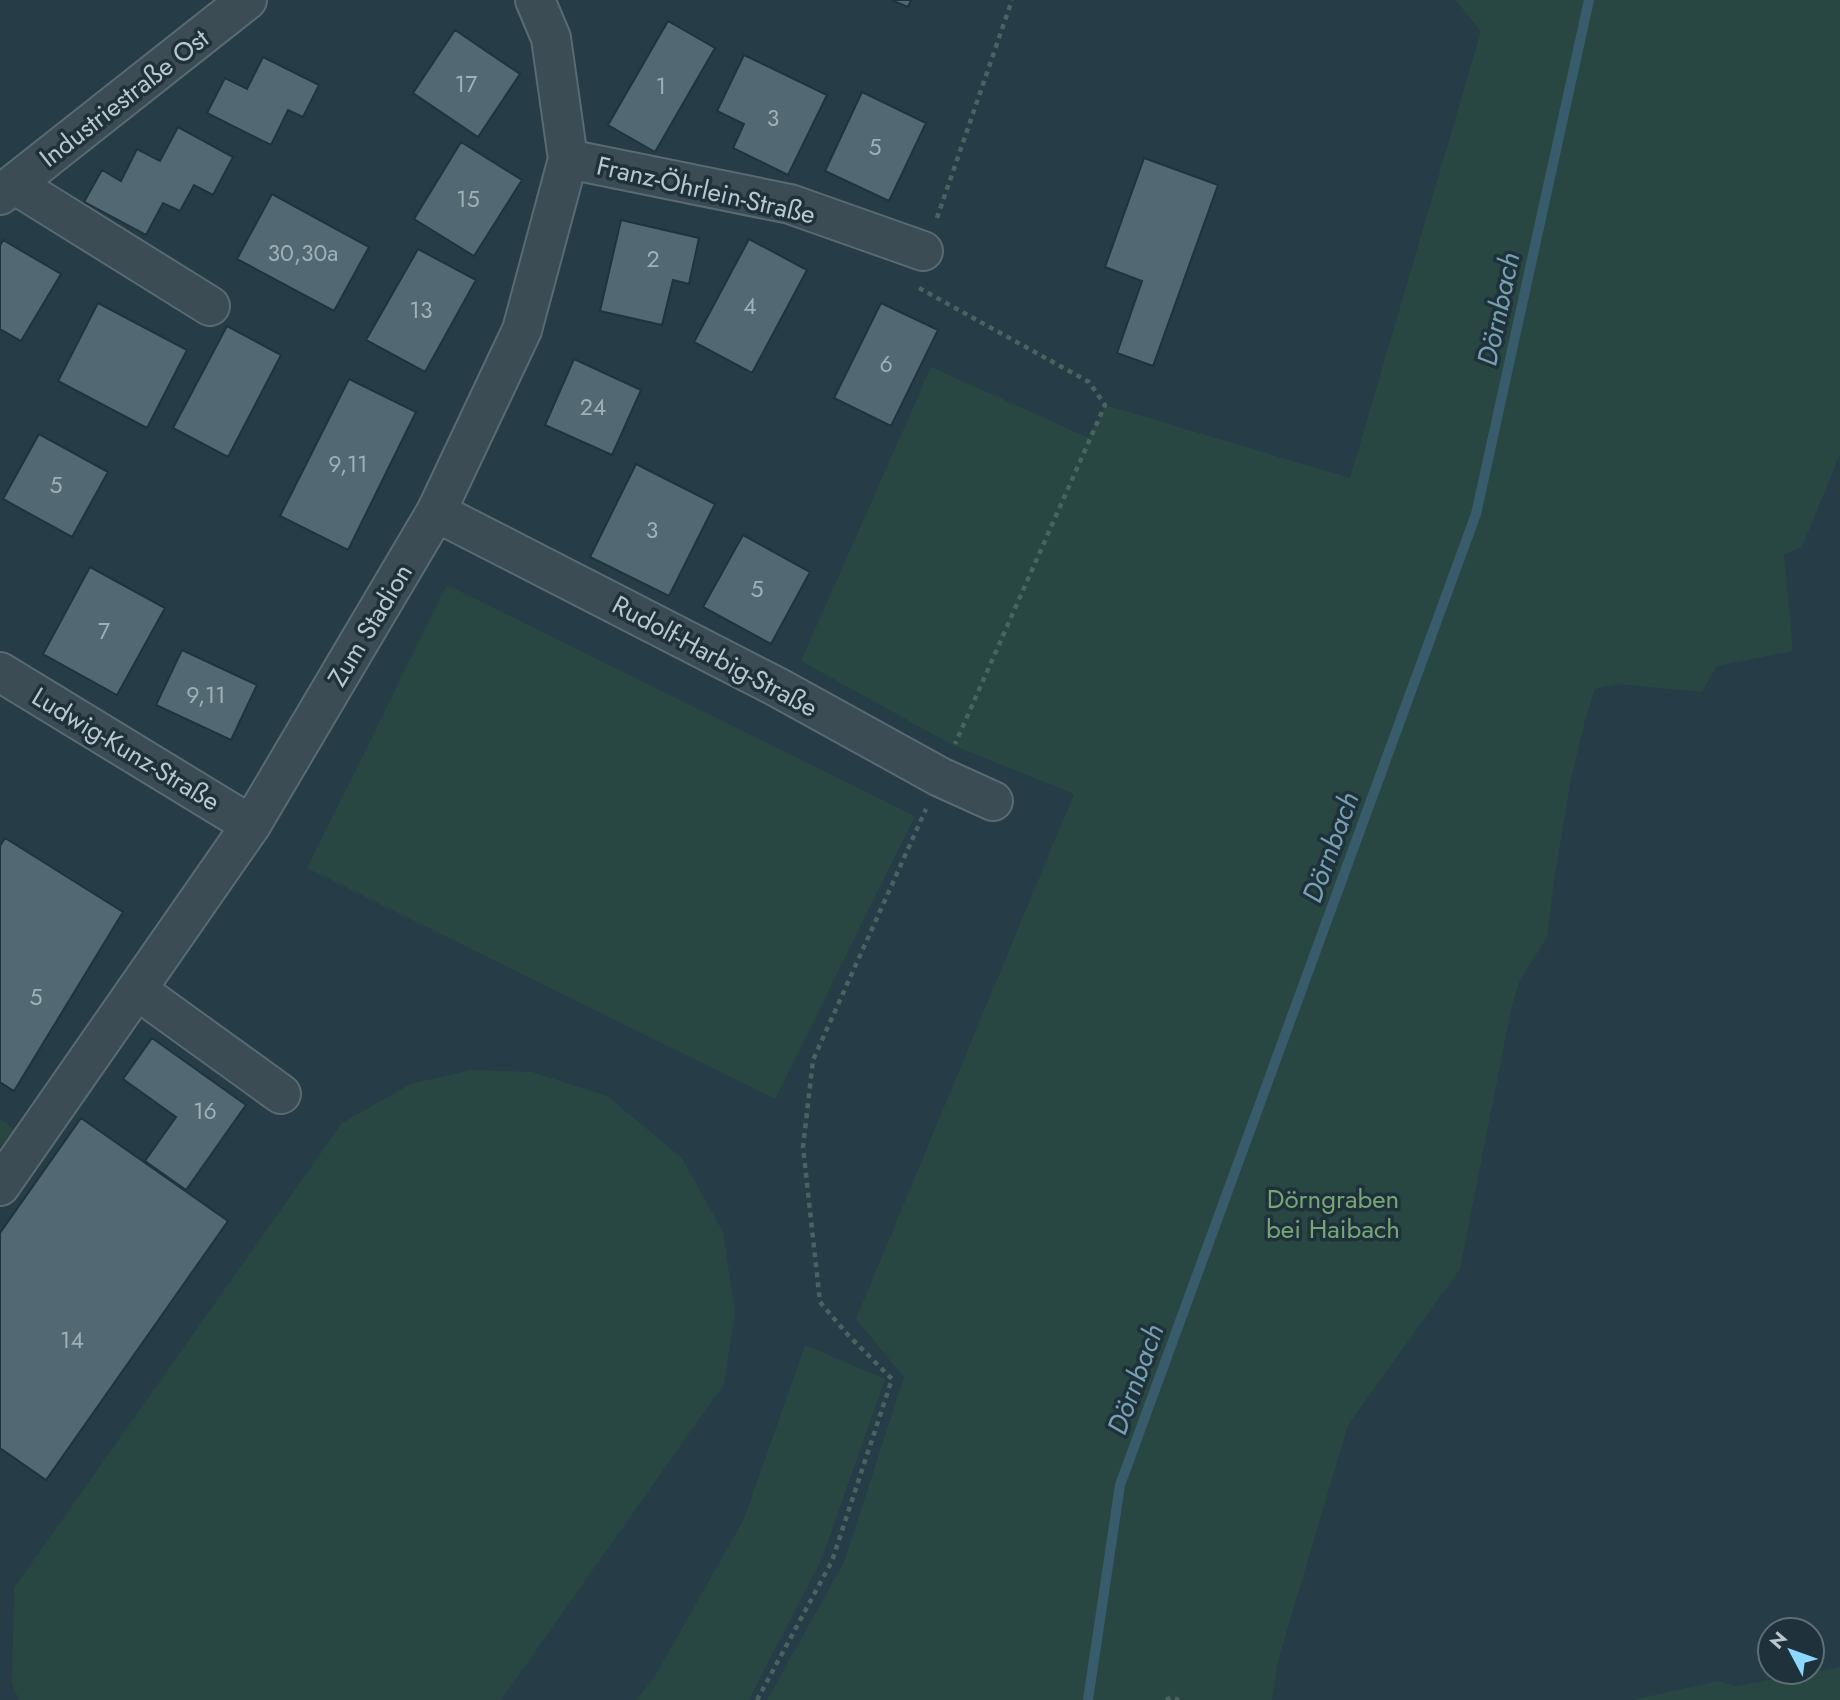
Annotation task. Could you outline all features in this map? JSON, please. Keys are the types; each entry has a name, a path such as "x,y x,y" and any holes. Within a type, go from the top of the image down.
{"street":[{"name":"Industriestraße Ost","path":"6,186 247,0"},
{"name":"Zum Stadion","path":"0,1186 251,825 436,512 522,330 568,159 551,38 535,0"},
{"name":"Franz-Öhrlein-Straße","path":"568,159 790,204 923,251"},
{"path":"6,186 210,306"},
{"name":"Rudolf-Harbig-Straße","path":"436,512 777,687 940,777 993,801"},
{"name":"Ludwig-Kunz-Straße","path":"0,672 251,825"},
{"path":"137,989 281,1094"}],"path":[{"path":"757,1700 832,1560 892,1379 820,1303 803,1147 813,1060 1105,405 1089,382 916,286 923,251 937,220 1012,0"},
{"path":"1168,1699 1179,1700"}],"green space":[{"name":"Dörngraben bei Haibach","path":"1455,0 1840,0 1840,454 1802,547 1784,554 1793,651 1717,666 1702,692 1617,684 1595,689 1570,784 1547,938 1520,980 1512,1005 1460,1269 1348,1425 1278,1661 1272,1700 767,1700 844,1562 904,1377 856,1319 1074,794 954,746 801,661 931,367 1089,438 1105,405 1350,478 1481,31"},
{"path":"447,585 915,816 775,1099 307,868"},
{"path":"471,1070 532,1072 607,1096 682,1158 723,1232 735,1312 724,1384 501,1700 19,1700 12,1684 14,1588 342,1123 411,1084"},
{"path":"0,1119 14,1129 0,1148"},
{"path":"805,1345 885,1379 823,1556 749,1700 636,1700 655,1676 744,1519"},
{"path":"1840,1667 1840,1700 1632,1700 1718,1681 1736,1686 1756,1682 1756,1686 1826,1686 1826,1670"}],"building":[{"path":"891,0 911,0 908,7"},
{"path":"668,21 715,48 655,152 608,125"},
{"path":"455,30 520,74 478,137 413,93"},
{"path":"744,55 827,95 788,175 733,148 744,124 717,111"},
{"path":"263,57 319,85 303,117 288,110 271,145 207,113 225,78 247,89"},
{"path":"862,92 926,123 889,201 825,171"},
{"path":"178,127 233,157 213,195 194,185 180,211 163,203 146,235 84,202 102,170 121,181 137,149 160,161"},
{"path":"461,142 522,180 474,256 414,219"},
{"path":"1144,158 1218,185 1153,366 1117,353 1142,281 1105,267"},
{"path":"272,194 369,247 334,311 237,259"},
{"path":"621,220 699,238 689,284 673,280 662,325 600,311"},
{"path":"749,239 807,270 752,373 694,342"},
{"path":"3,240 61,274 21,341 0,329 0,246"},
{"path":"418,249 476,280 425,372 366,340"},
{"path":"98,303 187,350 147,428 58,381"},
{"path":"881,303 938,330 891,426 834,398"},
{"path":"227,326 281,355 228,457 173,428"},
{"path":"574,359 641,390 612,455 545,425"},
{"path":"349,379 416,412 348,550 280,516"},
{"path":"39,434 108,472 72,537 3,499"},
{"path":"636,464 715,504 669,596 590,557"},
{"path":"743,535 810,572 771,644 703,607"},
{"path":"90,567 165,608 117,695 43,654"},
{"path":"182,650 257,685 231,740 156,705"},
{"path":"5,838 123,912 14,1091 0,1082 0,846"},
{"path":"152,1038 246,1105 186,1190 145,1161 176,1117 123,1079"},
{"path":"81,1118 228,1221 46,1480 0,1448 0,1233"}],"waterway":[{"name":"Dörnbach","path":"1088,1700 1120,1485 1476,514 1589,0"}]}
